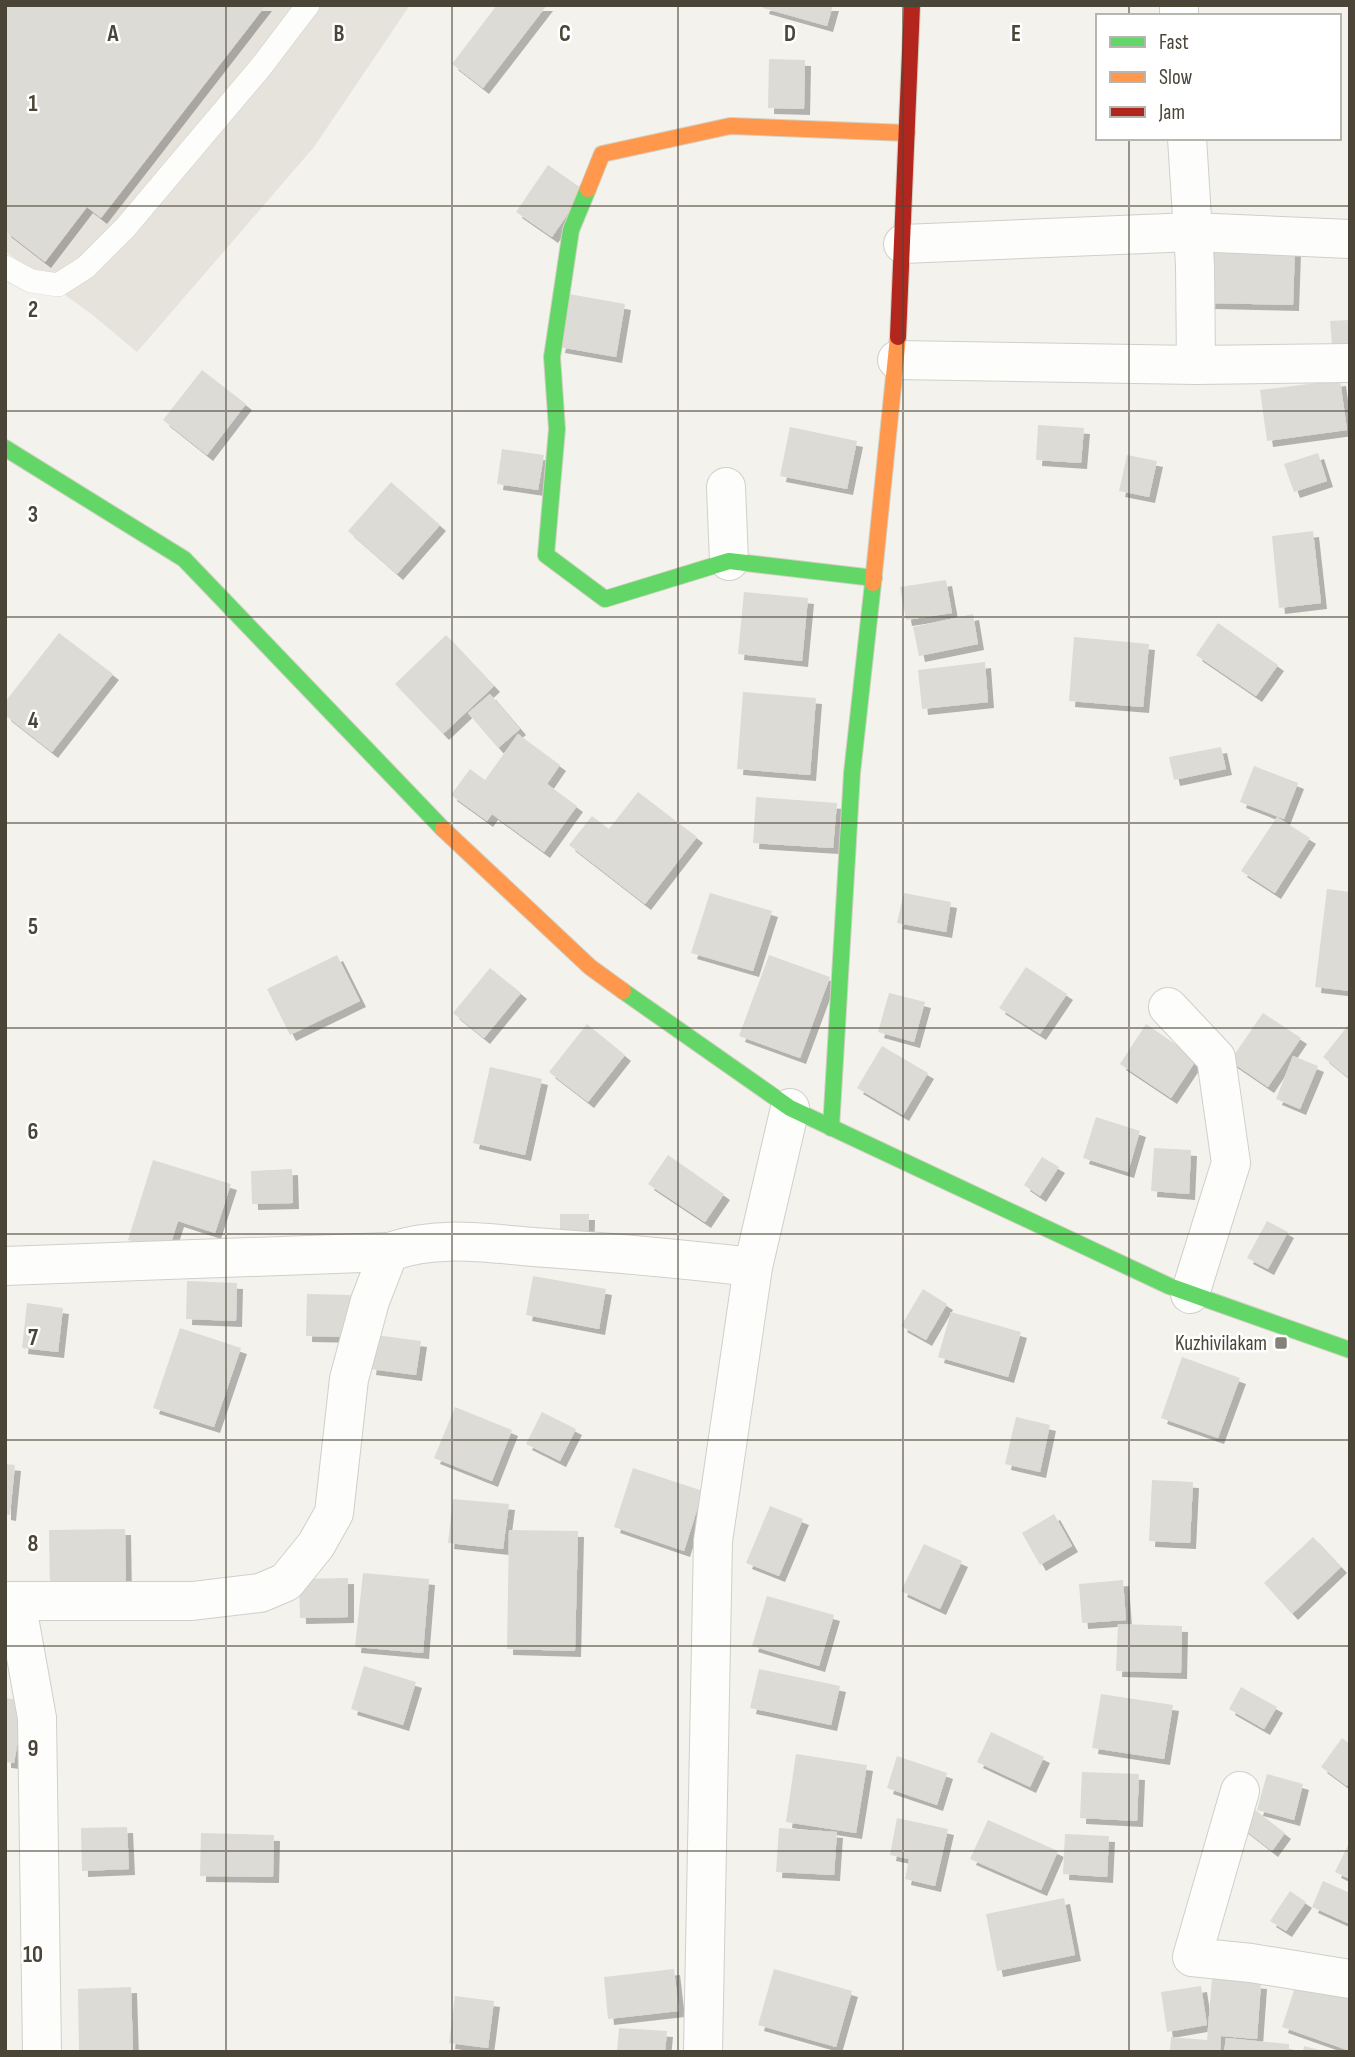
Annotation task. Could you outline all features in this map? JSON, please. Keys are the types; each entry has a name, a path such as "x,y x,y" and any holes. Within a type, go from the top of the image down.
{"street":[{"path":"831,1128 852,773 897,360 912,5"},
{"path":"874,578 729,561 605,599 546,555 557,429 552,357 571,230 602,154 730,126 907,133"},
{"path":"1187,140 1195,265 1196,365"},
{"path":"903,244 1192,232 1350,239"},
{"path":"897,360 1196,365 1350,363"},
{"path":"5,448 184,559 450,838 590,967 790,1108 1169,1286 1350,1350"},
{"path":"726,487 729,561"},
{"path":"1168,1007 1216,1058 1231,1163 1190,1294"},
{"path":"703,2052 713,1541 753,1268 790,1108"},
{"path":"5,1266 390,1252 412,1244 451,1241 620,1253 753,1268"},
{"path":"42,2052 37,1718 11,1601 192,1601 260,1593 286,1582 316,1545 334,1513 349,1379 370,1301 390,1252"},
{"path":"1240,1791 1192,1957 1251,1963 1350,1979"}],"lane":[{"path":"5,267 31,281 58,285 86,267 134,218 260,68 308,5"}],"shaded area":[{"path":"5,5 410,5 314,147 137,352 94,316 5,251"}],"building":[{"path":"7,5 266,5 101,218 87,207 45,262 5,231"},
{"path":"497,5 547,5 483,88 452,64"},
{"path":"764,5 833,5 827,26 763,8"},
{"path":"769,59 805,60 804,109 768,108"},
{"path":"548,165 584,190 552,237 516,212"},
{"path":"1211,245 1295,248 1293,305 1209,303"},
{"path":"569,294 625,304 616,357 559,347"},
{"path":"1350,320 1350,355 1333,356 1330,321"},
{"path":"202,370 246,404 207,455 163,420"},
{"path":"1340,380 1347,430 1267,441 1260,390"},
{"path":"1038,425 1084,428 1081,463 1036,460"},
{"path":"790,427 857,441 847,489 780,476"},
{"path":"502,449 544,455 538,490 497,484"},
{"path":"1318,453 1327,481 1294,492 1284,464"},
{"path":"1127,455 1157,461 1149,497 1119,491"},
{"path":"391,482 440,525 397,574 348,531"},
{"path":"1313,531 1321,603 1279,608 1272,536"},
{"path":"946,580 952,613 906,620 900,587"},
{"path":"744,592 808,598 802,661 738,654"},
{"path":"973,614 978,644 919,656 913,627"},
{"path":"1218,623 1278,665 1256,696 1196,655"},
{"path":"59,633 113,674 52,752 5,715 5,702"},
{"path":"446,635 494,686 443,734 395,684"},
{"path":"1074,637 1149,644 1143,707 1069,701"},
{"path":"985,662 988,702 922,709 918,670"},
{"path":"743,692 816,698 810,775 737,769"},
{"path":"490,694 520,729 498,748 468,713"},
{"path":"518,734 560,765 547,784 577,806 544,852 492,814 487,821 451,795 470,769 485,780"},
{"path":"1221,747 1226,769 1174,780 1169,757"},
{"path":"1254,766 1298,783 1284,819 1240,802"},
{"path":"638,792 697,837 645,904 569,845 592,816 609,829"},
{"path":"756,797 837,803 833,848 753,843"},
{"path":"1277,817 1310,838 1275,893 1241,871"},
{"path":"1327,889 1350,892 1350,991 1315,987"},
{"path":"710,893 772,911 753,971 691,953"},
{"path":"904,893 951,902 946,932 897,923"},
{"path":"337,955 360,1001 290,1035 267,989"},
{"path":"769,955 830,977 800,1058 739,1036"},
{"path":"1026,967 1067,994 1040,1034 999,1008"},
{"path":"490,968 521,993 484,1038 453,1013"},
{"path":"889,993 925,1002 914,1042 878,1032"},
{"path":"1263,1013 1301,1038 1268,1087 1230,1061"},
{"path":"1350,1023 1350,1079 1323,1057"},
{"path":"587,1024 625,1055 588,1102 549,1072"},
{"path":"1146,1024 1197,1059 1171,1098 1120,1064"},
{"path":"882,1046 928,1073 903,1115 857,1088"},
{"path":"1293,1056 1318,1066 1300,1109 1276,1099"},
{"path":"490,1067 542,1079 525,1155 473,1143"},
{"path":"1096,1117 1140,1131 1128,1172 1083,1158"},
{"path":"1154,1148 1191,1150 1189,1194 1151,1191"},
{"path":"668,1155 724,1194 705,1222 648,1184"},
{"path":"1042,1157 1059,1167 1040,1196 1024,1185"},
{"path":"153,1160 231,1184 215,1233 178,1221 168,1252 128,1240"},
{"path":"292,1169 293,1203 252,1204 251,1171"},
{"path":"560,1214 589,1214 588,1246 560,1245"},
{"path":"1267,1221 1288,1232 1268,1269 1247,1258"},
{"path":"533,1276 606,1289 599,1329 526,1315"},
{"path":"187,1281 237,1283 236,1321 186,1319"},
{"path":"923,1289 947,1304 926,1340 901,1326"},
{"path":"307,1294 351,1295 350,1337 306,1336"},
{"path":"27,1303 63,1308 58,1352 22,1348"},
{"path":"951,1312 1021,1332 1008,1377 938,1357"},
{"path":"180,1328 241,1348 214,1427 153,1408"},
{"path":"375,1335 421,1341 416,1375 370,1369"},
{"path":"1182,1357 1240,1378 1218,1438 1161,1418"},
{"path":"455,1407 512,1430 492,1481 434,1458"},
{"path":"542,1412 576,1429 560,1461 526,1444"},
{"path":"1016,1417 1050,1425 1040,1472 1005,1464"},
{"path":"5,1464 15,1465 10,1515 5,1514"},
{"path":"633,1468 703,1491 684,1551 614,1527"},
{"path":"1152,1480 1193,1482 1190,1543 1149,1541"},
{"path":"453,1499 509,1504 503,1549 448,1543"},
{"path":"770,1506 803,1519 779,1576 746,1563"},
{"path":"1054,1514 1072,1546 1040,1565 1022,1533"},
{"path":"125,1529 126,1592 50,1593 49,1530"},
{"path":"509,1530 578,1531 575,1651 507,1649"},
{"path":"1313,1537 1341,1567 1292,1614 1264,1583"},
{"path":"924,1544 962,1561 940,1609 901,1591"},
{"path":"363,1573 429,1579 423,1653 355,1647"},
{"path":"348,1578 348,1617 300,1618 299,1579"},
{"path":"1123,1580 1126,1620 1082,1623 1079,1584"},
{"path":"767,1596 834,1615 819,1666 752,1646"},
{"path":"1118,1624 1182,1626 1181,1673 1116,1671"},
{"path":"364,1666 416,1682 403,1725 351,1709"},
{"path":"759,1669 840,1686 831,1725 750,1708"},
{"path":"1241,1687 1277,1707 1264,1729 1229,1709"},
{"path":"1101,1694 1173,1705 1164,1759 1092,1748"},
{"path":"5,1698 25,1701 14,1763 5,1762"},
{"path":"991,1732 1044,1757 1030,1787 977,1762"},
{"path":"1342,1738 1350,1744 1350,1782 1347,1786 1321,1767"},
{"path":"796,1754 867,1765 856,1833 786,1822"},
{"path":"897,1756 947,1773 937,1805 887,1788"},
{"path":"1082,1772 1139,1774 1137,1821 1080,1818"},
{"path":"1267,1774 1303,1784 1294,1820 1257,1810"},
{"path":"1254,1809 1285,1833 1272,1851 1240,1826"},
{"path":"897,1818 948,1829 935,1886 905,1879 909,1859 890,1855"},
{"path":"988,1820 1058,1851 1041,1890 970,1859"},
{"path":"127,1827 129,1869 82,1871 81,1828"},
{"path":"779,1828 837,1832 834,1875 776,1872"},
{"path":"201,1833 274,1835 273,1877 200,1876"},
{"path":"1065,1834 1109,1836 1107,1877 1063,1874"},
{"path":"1350,1841 1350,1879 1335,1872"},
{"path":"1323,1881 1350,1893 1350,1924 1312,1907"},
{"path":"1290,1891 1306,1902 1286,1931 1270,1921"},
{"path":"1064,1898 1075,1955 997,1971 986,1914"},
{"path":"674,1969 679,2011 608,2019 604,1977"},
{"path":"774,1969 852,1991 836,2047 758,2025"},
{"path":"1298,1978 1350,1995 1350,2051 1282,2027"},
{"path":"1212,1979 1261,1983 1257,2039 1221,2036 1220,2052 1170,2052 1171,2037 1207,2040"},
{"path":"1201,1986 1207,2025 1167,2032 1161,1992"},
{"path":"131,1987 133,2052 79,2052 78,1989"},
{"path":"455,1996 494,2001 488,2048 449,2043"},
{"path":"619,2028 667,2031 665,2052 617,2052"},
{"path":"1226,2038 1289,2044 1289,2052 1224,2052"},
{"path":"1304,2046 1323,2051 1323,2052 1303,2052"}],"traffic: fast":[{"path":"588,189 571,230 552,357 557,429 546,555 605,599 729,561 874,578"},
{"path":"5,448 184,559 443,829"},
{"path":"831,1128 852,773 873,583"},
{"path":"623,991 790,1108 1169,1286 1350,1350"}],"traffic: slow":[{"path":"588,189 602,154 730,126 907,133"},
{"path":"873,583 898,337"},
{"path":"443,829 590,967 623,991"}],"traffic: jam":[{"path":"898,337 912,5"}],"place":[{"name":"Kuzhivilakam","path":"1281,1343"}]}
